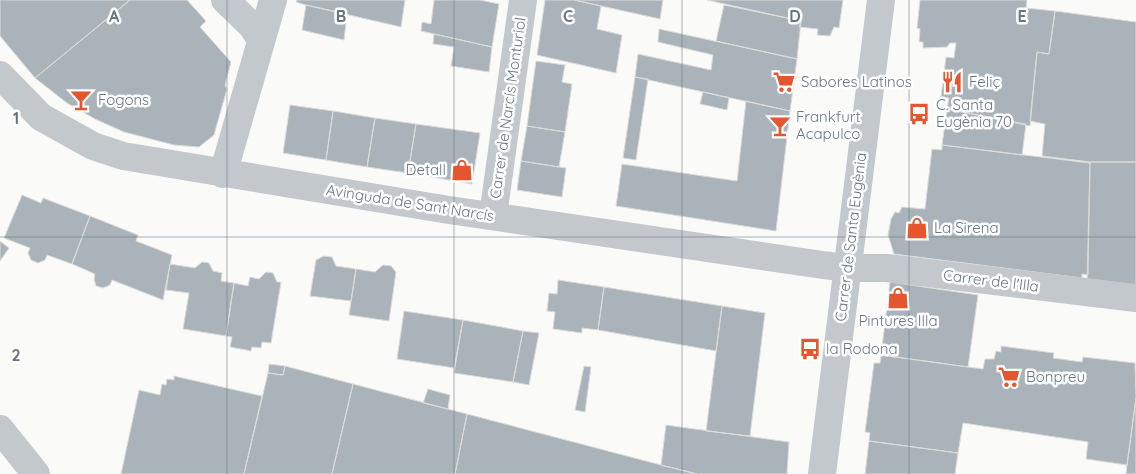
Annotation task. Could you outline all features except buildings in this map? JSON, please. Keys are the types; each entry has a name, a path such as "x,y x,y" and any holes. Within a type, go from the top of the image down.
{"street":[{"path":"225,0 252,26 261,40"},
{"path":"223,174 273,0"},
{"name":"Carrer de Narcís Monturiol","path":"492,216 523,0"},
{"name":"Carrer de Santa Eugènia","path":"822,474 881,0"},
{"name":"Avinguda de Sant Narcís","path":"0,75 41,116 92,146 123,156 223,174 492,216 847,268"},
{"name":"Carrer de l'Illa","path":"847,268 888,268 1136,298"},
{"path":"0,429 36,474"}],"place":[{"name":"Sabores Latinos","path":"784,82"},
{"name":"Feliç","path":"952,82"},
{"name":"Fogons","path":"81,100"},
{"name":"C. Santa Eugènia 70","path":"919,114"},
{"name":"Frankfurt Acapulco","path":"780,126"},
{"name":"Detall","path":"462,170"},
{"name":"La Sirena","path":"917,228"},
{"name":"Pintures Illa","path":"898,298"},
{"name":"la Rodona","path":"810,349"},
{"name":"Bonpreu","path":"1009,377"}]}
